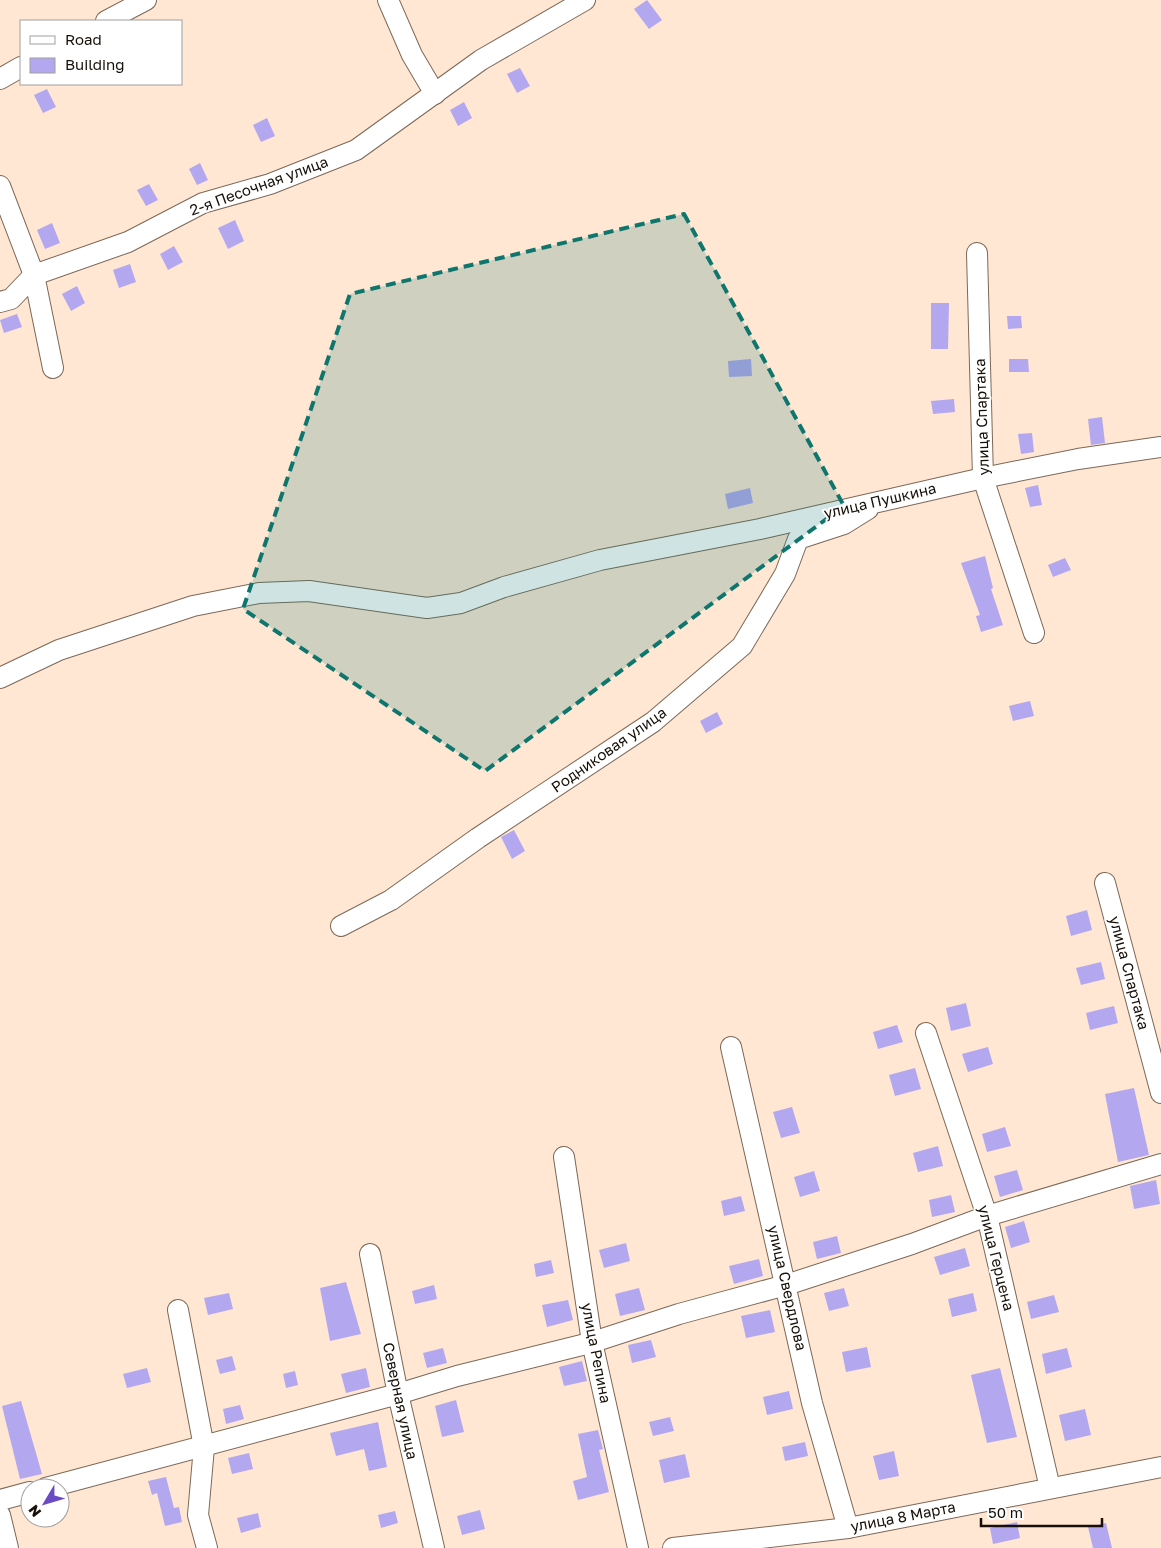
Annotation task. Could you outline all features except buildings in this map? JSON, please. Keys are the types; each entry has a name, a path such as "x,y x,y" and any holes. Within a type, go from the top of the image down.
{"street":[{"path":"108,20 146,0"},
{"path":"388,0 412,55 435,94"},
{"name":"2-я Песочная улица","path":"0,302 11,298 34,275 128,242 203,203 270,184 356,150 480,60 585,0"},
{"path":"0,79 20,68"},
{"path":"0,186 34,275 53,368"},
{"name":"улица Спартака","path":"977,253 983,478 1034,633"},
{"name":"улица Пушкина","path":"0,678 59,650 193,606 259,593 309,591 427,608 461,603 504,587 600,560 760,528 983,478 1078,459 1161,447"},
{"name":"Родниковая улица","path":"341,926 391,900 478,838 653,722 742,646 784,574 798,539 844,524 880,501"},
{"name":"улица Спартака","path":"1105,883 1161,1093"},
{"name":"улица Герцена","path":"926,1033 987,1216 1050,1488"},
{"name":"улица Свердлова","path":"731,1048 812,1403 848,1528"},
{"name":"улица Репина","path":"564,1156 592,1342 638,1548"},
{"path":"70,1482 398,1394 457,1376 592,1342 679,1314 786,1285 912,1244 987,1216 1161,1164"},
{"name":"Северная улица","path":"370,1254 398,1394 434,1548"},
{"path":"178,1310 204,1446 198,1515 207,1548"},
{"name":"улица 8 Марта","path":"673,1548 848,1528 1161,1467"},
{"path":"0,1500 20,1495"},
{"path":"0,1514 8,1548"}],"highlighted area":[{"path":"684,214 844,506 485,771 243,609 350,294"}]}
